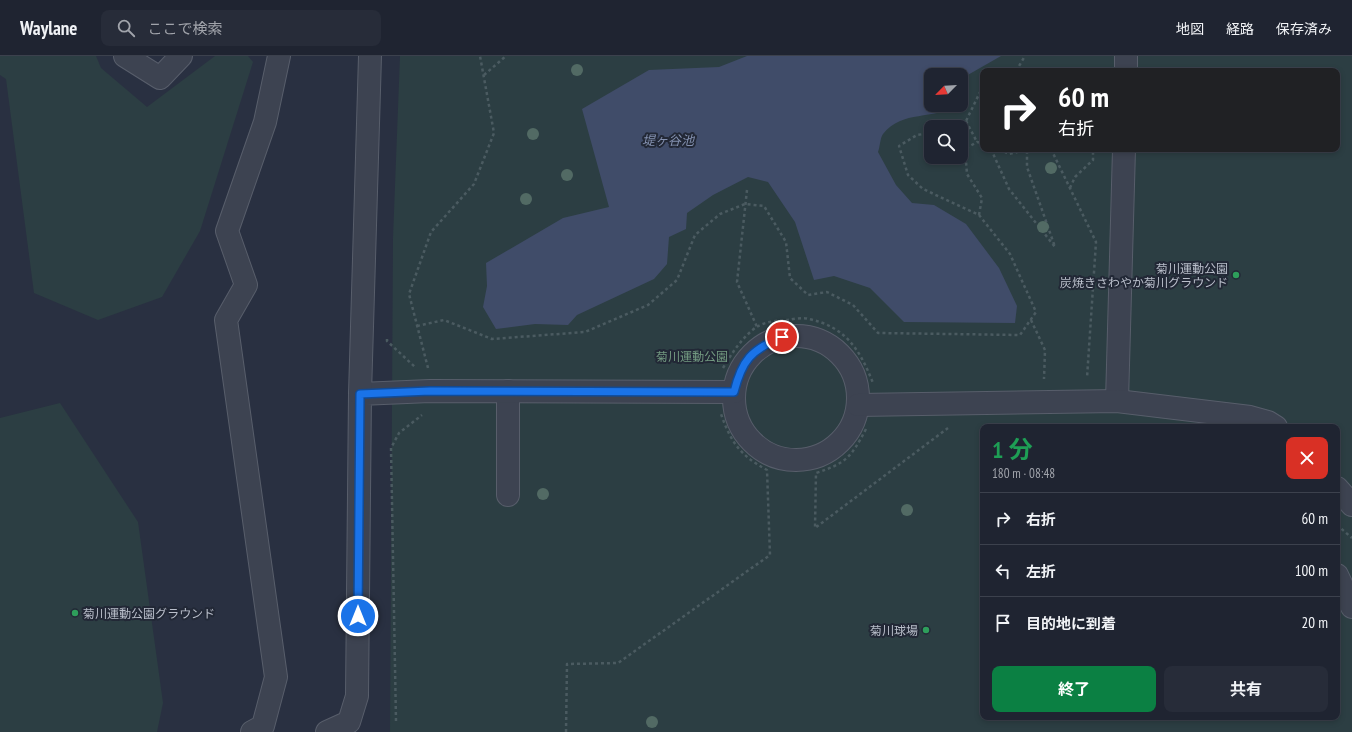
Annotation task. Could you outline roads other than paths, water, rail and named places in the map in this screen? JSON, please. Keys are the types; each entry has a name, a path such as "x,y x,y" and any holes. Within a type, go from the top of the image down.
{"street":[{"path":"125,56 160,78 181,56"},
{"path":"252,732 263,726 276,677 226,320 246,285 227,231 265,122 279,56"},
{"path":"327,732 349,722 357,696 360,394 370,56"},
{"path":"1126,56 1126,68"},
{"path":"1117,401 1124,152"},
{"path":"802,336 820,341 837,352 849,367 856,385 858,405 852,424 842,440 827,452 809,459 790,460 771,455 754,445 742,430 735,412 734,392 738,373 749,357 764,344 782,337 802,336"},
{"path":"360,394 430,391 734,392"},
{"path":"508,391 508,495"},
{"path":"858,405 1117,401 1250,417 1271,424"},
{"path":"1340,491 1352,505"},
{"path":"1340,581 1352,607"}],"water":[{"name":"堤ヶ谷池","path":"747,56 1001,56 968,75 968,68 924,68 924,112 941,112 909,118 891,126 882,136 878,152 896,185 912,203 934,205 966,224 999,268 1017,306 1015,323 904,322 870,288 834,276 814,280 795,222 768,182 748,177 713,195 687,213 686,229 669,237 667,264 654,279 577,315 568,325 535,324 496,329 483,307 487,286 486,263 563,218 609,207 582,109 649,70 719,67"}],"place":[{"name":"菊川運動公園 炭焼きさわやか菊川グラウンド","path":"1236,275"},
{"name":"菊川運動公園グラウンド","path":"75,613"},
{"name":"菊川球場","path":"926,630"}],"park label":[{"name":"菊川運動公園","path":"692,356"}]}
